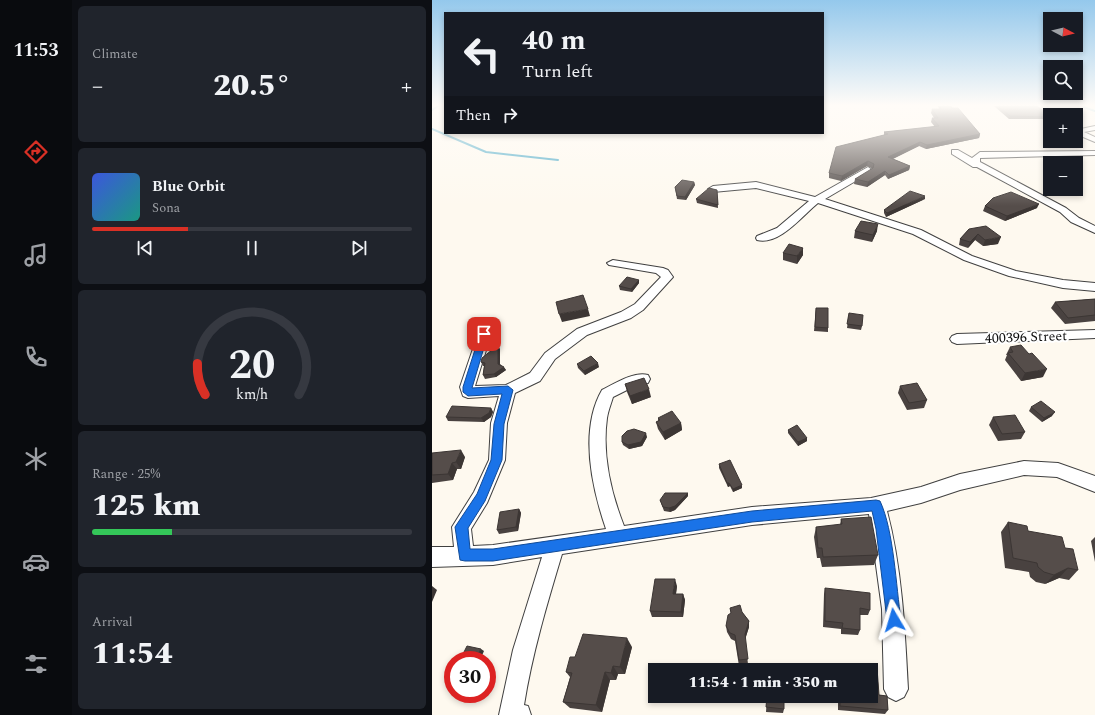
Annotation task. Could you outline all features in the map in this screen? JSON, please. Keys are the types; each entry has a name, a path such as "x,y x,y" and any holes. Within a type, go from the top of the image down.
{"street":[{"path":"955,152 976,165 1063,210 1075,220 1095,230"},
{"path":"976,165 976,157 980,154 1095,152"},
{"path":"761,238 770,237 780,233 796,215 868,170"},
{"path":"713,189 756,185 818,200 917,232 968,258 1013,274 1063,284 1095,287"},
{"path":"484,334 468,387 468,392 508,390 535,377 550,356 582,332 626,315 639,307 667,277 664,272 659,270 613,263"},
{"name":"400396 Street","path":"957,339 1095,334"},
{"path":"618,537 604,498 598,449 599,418 607,394 626,384 643,379"},
{"path":"465,555 461,527 481,497 497,460 499,424 508,390"},
{"path":"432,557 493,555 752,516 876,505 921,495 960,482 1024,468 1058,470 1095,484"},
{"path":"876,505 882,529 893,610 896,689"},
{"path":"519,715 511,714 514,691 541,586 555,546"}],"building":[{"path":"867,139 954,139 927,145 920,142 888,157 910,166 889,175 885,171 868,182 855,179 873,168 874,164 868,161 842,176 829,173 836,147"},
{"path":"682,180 694,182 685,197 677,196 675,187"},
{"path":"709,188 717,190 718,205 696,199"},
{"path":"910,191 925,196 887,213 884,210"},
{"path":"1011,192 1039,204 1007,216 985,206 993,198"},
{"path":"861,221 878,224 873,235 855,231"},
{"path":"986,226 1001,237 985,240 978,234 970,242 960,239 969,229"},
{"path":"789,244 803,248 797,256 783,253"},
{"path":"627,277 639,280 631,289 619,286"},
{"path":"583,295 588,309 559,314 556,302"},
{"path":"1095,299 1095,315 1068,318 1055,302"},
{"path":"816,308 828,308 828,328 815,327"},
{"path":"849,313 863,315 862,326 847,324"},
{"path":"498,345 498,364 504,367 494,374 483,375 485,363 481,362 482,358"},
{"path":"1021,345 1029,354 1032,353 1047,369 1025,373 1008,353 1013,352 1010,347"},
{"path":"591,356 598,363 584,371 577,364"},
{"path":"644,378 649,389 630,396 625,384"},
{"path":"917,383 927,400 909,403 900,386"},
{"path":"1041,401 1055,412 1044,418 1031,407"},
{"path":"452,406 491,408 489,413 481,418 446,417"},
{"path":"672,411 681,423 663,432 656,422 660,420 658,418"},
{"path":"1015,415 1025,432 1002,434 993,417"},
{"path":"797,425 807,438 798,442 788,430"},
{"path":"634,429 646,433 641,442 628,445 622,442 622,436 627,431"},
{"path":"461,450 456,462 452,463 448,474 432,475 432,453"},
{"path":"730,460 742,485 733,489 729,483 727,483 719,464"},
{"path":"665,493 688,493 675,506 669,508 663,507 660,500"},
{"path":"519,509 516,527 497,530 500,512"},
{"path":"871,517 878,555 823,557 822,548 818,548 816,527 842,524 841,519"},
{"path":"1008,522 1027,526 1028,531 1062,537 1065,548 1073,549 1078,570 1068,568 1054,575 1044,572 1038,567 1037,563 1013,558"},
{"path":"655,579 675,579 673,594 683,594 681,612 650,611"},
{"path":"825,588 870,593 870,610 860,608 860,630 842,628 843,623 825,621"},
{"path":"740,605 742,612 749,621 745,634 748,659 739,660 735,635 730,633 726,626 728,615 731,613 730,608"},
{"path":"583,634 627,638 620,667 613,666 611,673 605,672 596,705 563,702 572,673 566,672 570,657 575,657"},
{"path":"467,646 481,649 480,651 464,651"},
{"path":"878,682 879,695 887,696 888,710 840,706 840,703 878,703"},
{"path":"766,703 784,703 784,709 766,707"}],"waterway":[{"path":"456,139 486,152 558,160"}],"route":[{"path":"484,334 479,355 468,387 468,392 508,390 499,424 497,460 481,497 461,527 465,555 493,555 752,516 876,505 882,529 894,620"}]}
